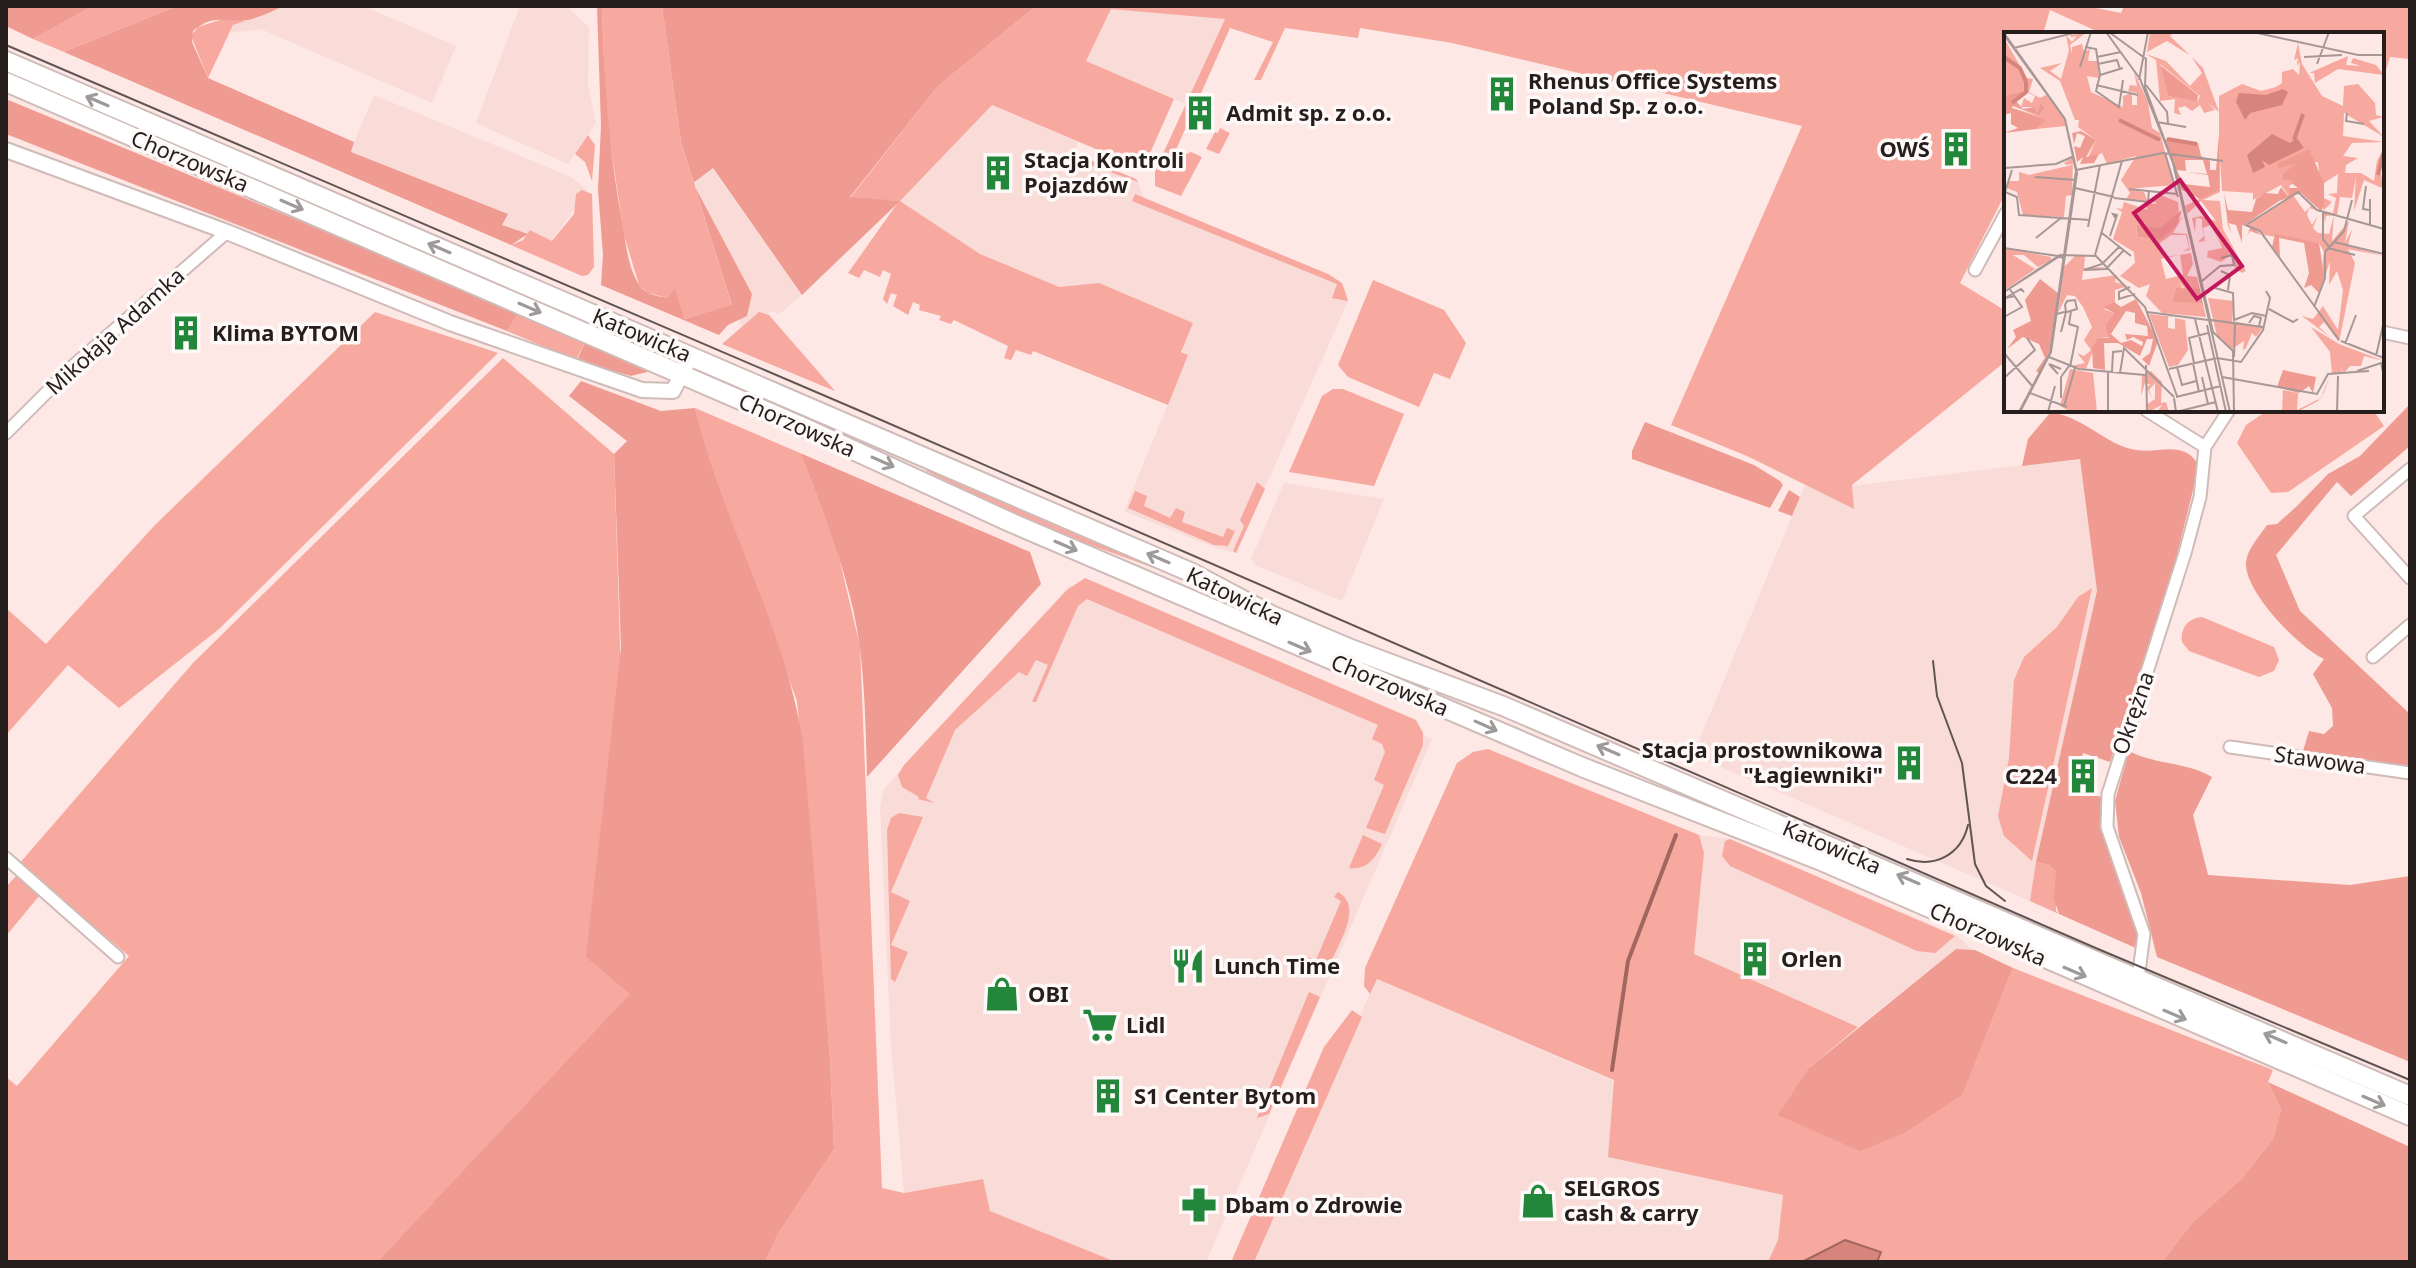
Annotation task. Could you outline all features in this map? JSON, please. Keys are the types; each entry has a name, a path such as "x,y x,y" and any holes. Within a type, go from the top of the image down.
{"main road":[{"name":"Katowicka","path":"6,61 1190,572 1283,620 1389,665 1503,706 2410,1096"},
{"name":"Chorzowska","path":"6,82 805,428 1012,523 1514,739 1819,860 2410,1116"}],"street":[{"path":"6,150 227,232 393,301 642,390 673,391 695,357"},
{"name":"Mikołaja Adamka","path":"6,433 72,367 227,232"},
{"path":"1975,270 2000,236"},
{"path":"2384,332 2410,338"},
{"path":"2149,412 2205,447"},
{"name":"Okrężna","path":"2138,979 2145,948 2144,934 2107,827 2108,794 2185,553 2200,497 2205,447 2228,412"},
{"path":"2410,469 2354,516 2410,578"},
{"path":"2373,657 2410,625"},
{"name":"Stawowa","path":"2230,747 2410,773"},
{"path":"6,858 118,957"}],"shaded area":[{"path":"6,6 93,6 33,39 6,26"},
{"path":"93,6 177,6 64,52 33,39"},
{"path":"177,6 285,6 248,20 208,22 193,31 192,42 208,78 354,142 351,152 508,214 502,225 528,234 511,245 64,52"},
{"path":"285,6 363,6 456,46 432,103 261,29 230,33 233,25"},
{"path":"520,6 566,6 589,27 588,84 596,123 568,164 476,123"},
{"path":"597,6 602,6 614,172 633,273 640,286 653,295 668,298 675,288 684,319 732,305 695,187 752,294 747,316 728,325 719,335 601,285 603,255 598,190 601,126"},
{"path":"602,6 662,6 681,142 732,306 683,319 668,298 648,293 639,285 624,235 606,114"},
{"path":"662,6 1036,6 938,86 850,197 900,201 802,295 713,168 694,182 681,142"},
{"path":"1036,6 2086,6 2121,13 2124,6 2410,6 2410,59 2390,57 2384,76 2384,32 2099,32 2050,10 2044,32 2004,32 2004,196 1960,283 2004,310 2004,363 1852,485 1854,509 1747,456 1671,425 1802,126 1452,43 1360,28 1358,38 1285,28 1261,80 1254,80 1273,42 1230,28 1175,152 1181,156 1191,152 1202,157 1181,196 1155,186 1155,171 1225,19 1111,9 1086,61 1174,99 1143,169 992,105 900,201 980,254 1059,287 1099,283 1193,323 1181,352 1188,355 1168,405 1033,351 1031,355 1016,350 1011,360 1004,358 1008,346 954,320 951,324 939,320 941,316 919,310 920,305 913,302 908,315 893,306 897,295 891,293 887,304 883,299 891,274 883,270 880,277 864,270 859,278 848,273 899,201 850,198 938,86"},
{"path":"1111,9 1225,18 1186,104 1086,61"},
{"path":"229,17 245,21 233,25 208,78 191,36 198,27"},
{"path":"374,95 571,177 587,190 552,241 531,230 528,234 502,225 507,214 350,152"},
{"path":"6,99 519,312 507,331 6,134"},
{"path":"991,105 1078,142 1072,158 1138,182 1144,199 1328,274 1345,288 1348,301 1236,553 1124,511 1188,355 1095,284 1059,287 980,254 900,201"},
{"path":"1220,128 1230,133 1219,154 1206,149"},
{"path":"588,135 595,145 592,181 585,162 575,154"},
{"path":"1073,153 1136,179 1138,182 1071,158"},
{"path":"712,168 802,295 778,315 774,311 742,326 732,306 693,183"},
{"path":"582,190 592,194 594,267 588,275 582,276 511,245 523,240 530,230 552,241 574,214 576,194"},
{"path":"1135,194 1328,274 1342,283 1348,301 1332,298 1337,284 1132,201"},
{"path":"1373,280 1444,310 1466,343 1450,379 1434,373 1419,407 1348,377 1338,365"},
{"path":"375,312 498,353 219,629 119,708 68,665 6,735 6,608 46,644 155,525"},
{"path":"519,312 585,342 576,360 507,331"},
{"path":"759,312 769,315 835,391 722,344"},
{"path":"585,342 651,371 631,376 577,360"},
{"path":"503,358 614,454 631,994 377,1262 6,1262 6,1077 17,1086 129,956 19,864 193,663"},
{"path":"581,381 661,411 695,408 721,492 782,657 803,743 830,1059 834,1149 778,1234 765,1262 377,1262 630,994 586,957 621,648 614,454 627,441 569,396"},
{"path":"1333,389 1343,389 1404,414 1374,486 1289,472 1322,396"},
{"path":"2410,404 2410,446 2351,496 2337,482 2276,555 2300,611 2410,714 2410,766 2303,751 2309,731 2324,734 2333,726 2332,708 2313,674 2324,659 2301,644 2263,603 2248,575 2247,558 2267,525 2277,524 2328,474 2360,456"},
{"path":"695,408 800,453 836,545 860,646 882,1188 904,1193 983,1179 990,1211 1116,1262 765,1262 778,1234 834,1149 830,1059 797,701 707,460"},
{"path":"2265,412 2374,412 2384,426 2288,492 2271,493 2237,443 2246,425"},
{"path":"2050,413 2071,418 2131,449 2185,452 2199,466 2172,575 2110,762 2083,753 2072,787 2101,797 2102,832 2139,937 2138,949 2059,914 2054,899 2056,872 2049,865 2036,862 2097,591 2080,459 2022,466 2028,439"},
{"path":"1645,422 1754,465 1780,481 1783,485 1770,508 1632,459 1632,451"},
{"path":"800,453 1030,552 1041,584 867,777 863,680 856,623 836,549"},
{"path":"2080,458 2097,591 2030,901 1693,755 1805,485 1854,509 1852,486"},
{"path":"927,467 1198,584 1030,523 926,471"},
{"path":"1257,482 1265,489 1236,553 1233,551 1244,526 1240,520"},
{"path":"1284,483 1384,499 1342,601 1257,566 1251,559"},
{"path":"1789,490 1800,497 1792,516 1778,511"},
{"path":"1135,491 1147,496 1144,506 1170,518 1176,508 1185,512 1182,522 1223,537 1227,528 1235,531 1228,546 1214,545 1128,508"},
{"path":"1085,578 1416,720 1423,733 1423,745 1385,834 1366,828 1384,785 1374,780 1385,752 1382,744 1372,739 1378,725 1087,599 1078,606 1036,702 1032,702 1048,665 1036,660 1027,676 1019,672 955,730 926,798 934,803 918,799 902,787 898,775 904,765 1067,590"},
{"path":"1070,585 1432,739 1206,1262 1116,1262 990,1211 982,1179 904,1193 891,1046 880,807 884,789"},
{"path":"2092,588 2032,861 2004,836 1998,816 2009,758 2014,680 2024,657 2057,627 2078,597"},
{"path":"2202,617 2274,647 2279,660 2274,671 2259,677 2189,651 2182,642 2184,628 2193,619"},
{"path":"1488,749 1699,835 1704,853 1694,954 1858,1027 1809,1068 1963,1094 2013,968 2273,1070 2268,1082 2281,1109 2273,1139 2242,1178 2192,1223 2162,1262 1768,1262 1778,1240 1783,1195 1608,1157 1614,1080 1377,979 1370,994 1364,986 1365,968 1457,763 1473,752"},
{"path":"2129,751 2212,777 2193,815 2208,875 2350,885 2410,876 2410,1062 2157,957 2141,893 2119,837 2115,801"},
{"path":"899,813 923,817 891,892 910,901 891,945 908,952 895,982 891,979 887,830 891,818"},
{"path":"1363,835 1382,844 1370,862 1349,868"},
{"path":"1699,835 1730,839 1956,935 1973,950 1956,949 1858,1027 1694,954 1704,853"},
{"path":"1730,839 1955,936 1935,953 1917,951 1730,866 1722,856 1725,841"},
{"path":"2036,862 2049,865 2056,872 2056,911 2059,914 2030,901"},
{"path":"16,876 39,896 6,936 6,887"},
{"path":"1338,892 1349,906 1344,934 1331,962 1315,962 1313,965 1307,960 1308,957 1316,960 1341,901 1334,897"},
{"path":"1956,949 1975,950 2013,968 1963,1094 1904,1133 1860,1151 1778,1115 1809,1068"},
{"path":"1376,979 1614,1081 1608,1157 1783,1195 1778,1240 1768,1262 1254,1262"},
{"path":"1309,992 1320,997 1269,1114 1257,1118"},
{"path":"1352,1010 1362,1017 1254,1262 1231,1262 1324,1047"},
{"path":"2268,1082 2410,1147 2410,1262 2162,1262 2192,1223 2242,1178 2273,1139 2281,1109"},
{"path":"1845,1240 1881,1252 1877,1262 1802,1262"}],"waterway":[{"path":"1612,1070 1628,961 1676,835"}],"tram line":[{"path":"6,45 865,413 2098,949 2410,1080"},
{"path":"1933,661 1937,696 1962,763 1975,864 1986,886 2005,901"},
{"path":"1907,859 1927,862 1945,857 1959,844 1968,825"}],"place":[{"name":"Rhenus Office Systems Poland Sp. z o.o.","path":"1502,94"},
{"name":"Admit sp. z o.o.","path":"1200,113"},
{"name":"OWŚ","path":"1956,149"},
{"name":"Stacja Kontroli Pojazdów","path":"998,173"},
{"name":"Klima BYTOM","path":"186,333"},
{"name":"Stacja prostownikowa \"Łagiewniki\"","path":"1909,763"},
{"name":"C224","path":"2083,776"},
{"name":"Orlen","path":"1755,959"},
{"name":"Lunch Time","path":"1188,966"},
{"name":"OBI","path":"1002,994"},
{"name":"Lidl","path":"1100,1025"},
{"name":"S1 Center Bytom","path":"1108,1096"},
{"name":"SELGROS cash & carry","path":"1538,1201"},
{"name":"Dbam o Zdrowie","path":"1199,1205"}]}
